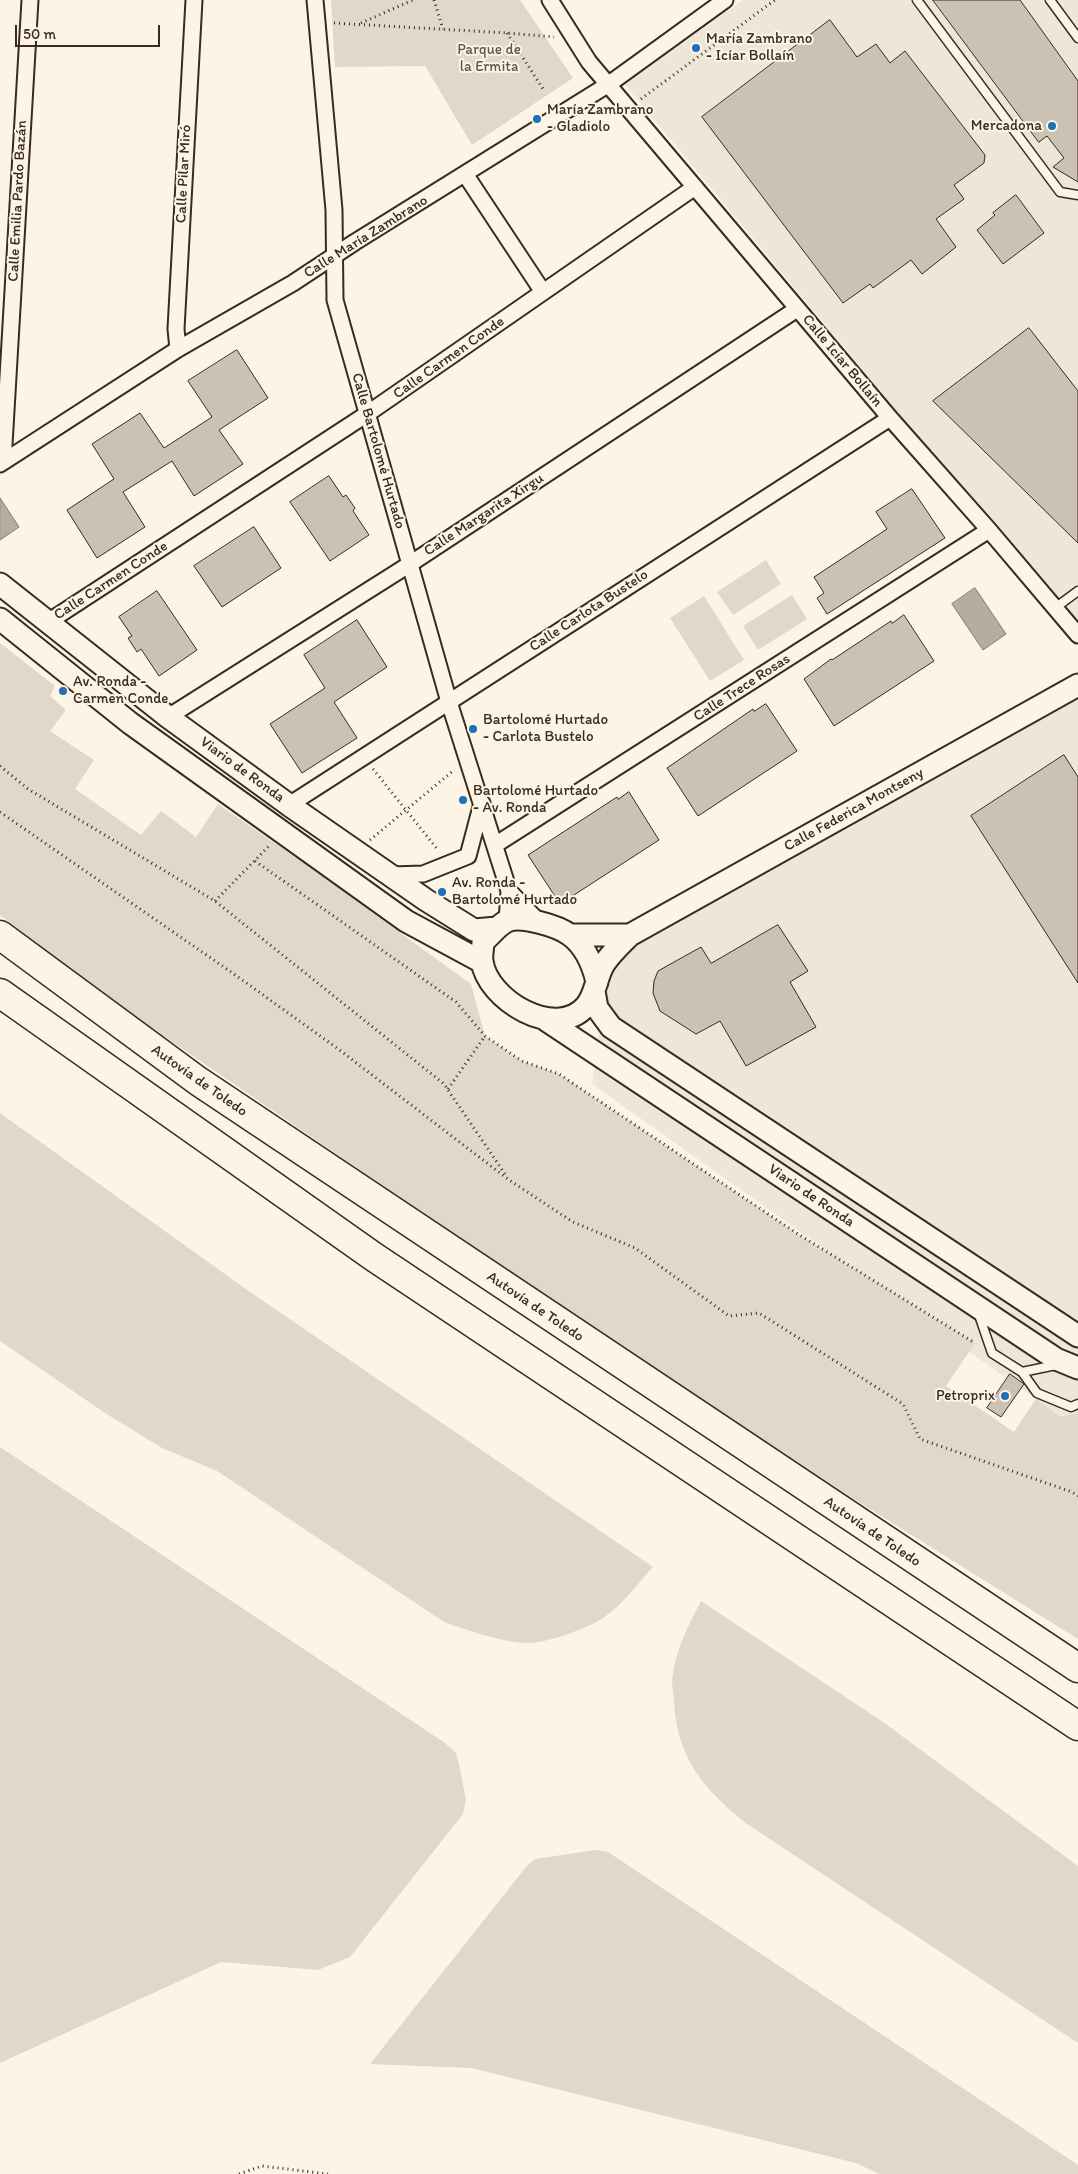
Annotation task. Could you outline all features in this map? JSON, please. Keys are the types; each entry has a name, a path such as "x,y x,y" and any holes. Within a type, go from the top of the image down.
{"highway":[{"name":"Autovía de Toledo","path":"0,935 198,1081 1078,1668"},
{"path":"0,993 374,1257 1078,1726"}],"main road":[{"name":"Viario de Ronda","path":"0,584 168,717 289,805 474,930 502,925"},
{"name":"Viario de Ronda","path":"0,619 130,723 406,922 482,962"},
{"name":"Calle Federica Montseny","path":"595,987 604,964 630,935 1078,685"},
{"path":"524,918 570,935 585,952 594,968 595,987 585,1007 565,1020 546,1019 525,1012 507,1001 491,982 482,962 483,942 502,925 524,918"},
{"name":"Calle Federica Montseny","path":"570,935 630,935"},
{"name":"Viario de Ronda","path":"595,987 597,1008 611,1027 1078,1336"},
{"name":"Viario de Ronda","path":"546,1019 1056,1359 1072,1365"}],"street":[{"name":"Calle Emilia Pardo Bazán","path":"2,463 30,0"},
{"name":"Calle Pilar Miró","path":"178,349 176,329 194,0"},
{"name":"Calle Bartolomé Hurtado","path":"315,0 334,210 334,300 449,702 509,891 539,922"},
{"name":"Calle Icíar Bollaín","path":"550,0 589,62 890,418 1078,635"},
{"name":"Calle María Zambrano","path":"2,463 178,349 334,257 609,84 723,1"},
{"path":"466,174 543,292"},
{"name":"Calle Carmen Conde","path":"48,622 367,414 695,187"},
{"name":"Calle Margarita Xirgu","path":"168,717 410,564 798,308"},
{"name":"Calle Carlota Bustelo","path":"289,805 890,418"},
{"name":"Calle Trece Rosas","path":"495,845 989,530"},
{"path":"391,874 423,874 468,856 482,803"},
{"name":"Calle Bartolomé Hurtado","path":"502,925 509,891"}],"lane":[{"path":"917,0 1060,192 1078,195"},
{"path":"1050,0 1078,38"},
{"path":"1055,608 1078,591"},
{"path":"976,1306 992,1352 1022,1372 1037,1393 1071,1407 1078,1404"},
{"path":"1022,1372 1072,1365"}],"path":[{"path":"358,24 412,0"},
{"path":"434,0 443,29"},
{"path":"318,22 507,33 574,39"},
{"path":"507,33 543,88"},
{"path":"364,757 449,864"},
{"path":"357,851 468,759"},
{"path":"0,766 28,790 215,901 444,1084 509,1180"},
{"path":"0,812 320,1036 509,1180 573,1222 635,1248 730,1316 759,1313 903,1404 920,1439 1072,1492 1078,1496"},
{"path":"215,901 282,833"},
{"path":"255,861 456,1002 485,1036 522,1061 559,1074 798,1234 992,1352"},
{"path":"448,1089 485,1036"},
{"path":"239,2174 262,2166 328,2174"}],"shaded area":[{"path":"743,0 1078,0 1078,628 625,85"},
{"path":"0,498 19,527 0,540"},
{"path":"975,588 1006,634 983,650 952,604"},
{"path":"1078,699 1078,1429 592,1084 608,959"}],"green space":[{"name":"Parque de la Ermita","path":"331,0 520,0 573,78 472,145 425,66 335,67"},
{"path":"766,560 781,584 733,615 717,592"},
{"path":"792,595 807,619 758,650 743,626"},
{"path":"704,596 744,660 710,681 670,618"},
{"path":"0,643 55,686 50,696 66,710 50,731 94,760 75,789 141,835 161,811 196,837 218,804 471,984 485,1036 522,1061 559,1074 798,1234 975,1343 946,1386 1014,1432 1036,1399 1061,1417 1078,1413 1078,1639 849,1496 549,1299 124,1009 0,915"},
{"path":"0,1113 250,1292 653,1567 623,1601 602,1619 576,1631 543,1641 525,1643 504,1640 444,1622 217,1471 162,1448 105,1413 0,1341"},
{"path":"0,1447 445,1743 456,1753 466,1800 463,1814 350,1957 318,1970 221,1962 0,2063"},
{"path":"701,1601 883,1722 1078,1866 1078,2043 747,1824 706,1785 695,1771 680,1739 672,1683 680,1645"},
{"path":"596,1850 608,1852 1078,2165 1078,2174 879,2174 856,2163 471,2068 370,2064 526,1867 535,1859"}],"building":[{"name":"Mercadona","path":"933,0 1020,0 1078,81 1078,182 1053,167 1064,158 1047,136 1039,142"},
{"path":"830,20 857,57 876,44 890,63 905,51 985,155 984,163 954,185 964,199 936,219 956,247 922,274 911,260 873,288 870,284 843,303 702,117"},
{"path":"1016,195 1044,233 1003,264 977,230 995,215 993,213"},
{"path":"1029,328 1078,391 1078,543 933,401"},
{"path":"237,350 268,398 219,430 243,464 194,496 172,461 123,492 145,527 97,558 67,510 114,479 92,444 140,413 164,448 212,417 188,381"},
{"path":"329,476 343,497 346,495 355,508 353,511 369,535 330,561 290,502"},
{"path":"912,489 945,538 827,614 817,598 824,593 814,577 887,529 876,512"},
{"path":"254,527 281,568 222,607 194,566"},
{"path":"157,591 197,650 159,676 141,649 137,652 128,638 132,636 119,617"},
{"path":"904,615 934,661 834,726 804,679 831,659 891,621 892,623"},
{"path":"357,620 387,667 334,702 357,738 302,773 270,724 325,688 304,655"},
{"path":"766,704 797,751 698,816 667,768 753,709 754,711"},
{"path":"1064,755 1078,777 1078,983 971,816"},
{"path":"629,792 659,840 560,904 528,855 617,797 618,799"},
{"path":"778,925 808,971 790,982 816,1027 746,1066 720,1021 696,1034 660,1011 653,993 654,981 658,971 701,947 711,963"},
{"name":"Petroprix","path":"1010,1374 1024,1384 1001,1417 987,1408"}],"place":[{"name":"María Zambrano - Icíar Bollaín","path":"696,48"},
{"name":"María Zambrano - Gladiolo","path":"537,119"},
{"name":"Mercadona","path":"1052,126"},
{"name":"Av. Ronda - Carmen Conde","path":"63,691"},
{"name":"Bartolomé Hurtado - Carlota Bustelo","path":"473,729"},
{"name":"Bartolomé Hurtado - Av. Ronda","path":"463,800"},
{"name":"Av. Ronda - Bartolomé Hurtado","path":"442,892"},
{"name":"Petroprix","path":"1005,1396"}]}
